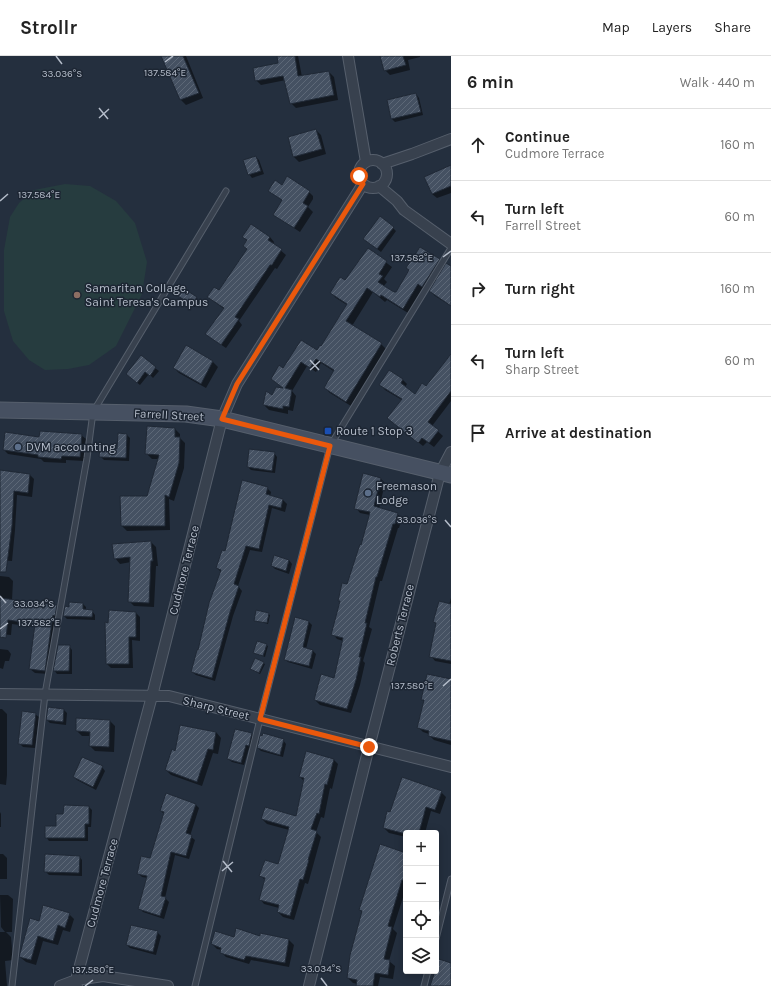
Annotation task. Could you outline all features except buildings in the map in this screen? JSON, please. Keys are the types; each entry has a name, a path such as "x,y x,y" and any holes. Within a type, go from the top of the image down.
{"main road":[{"name":"Farrell Street","path":"0,410 186,414 222,419 445,474"}],"street":[{"path":"348,56 366,162"},
{"path":"382,164 451,139"},
{"path":"374,160 382,164 386,171 386,176 382,184 379,186 371,188 363,184 359,176 359,172 360,168 366,162 374,160"},
{"name":"Cudmore Terrace","path":"77,983 222,419 237,384 363,184"},
{"path":"379,186 397,201 404,210 451,244"},
{"name":"Roberts Terrace","path":"309,986 369,747 451,452"},
{"name":"Sharp Street","path":"0,694 169,696 451,767"},
{"path":"60,986 103,976 168,986"}],"lane":[{"path":"12,986 45,694 87,458 93,412 226,191"},
{"path":"195,986 260,719 330,446 451,248"},
{"path":"436,938 451,879"},
{"path":"424,986 427,974"}],"green space":[{"path":"65,184 90,186 116,201 135,223 147,262 142,294 116,346 89,365 68,369 45,370 29,360 13,341 4,311 4,250 10,217 19,203 34,190"}],"place":[{"name":"Samaritan Collage, Saint Teresa's Campus","path":"77,295"},
{"name":"Route 1 Stop 3","path":"328,431"},
{"name":"DVM accounting","path":"18,447"},
{"name":"Freemason Lodge","path":"368,493"}],"route":[{"path":"359,176 363,184 237,384 222,419 330,446 260,719 369,747"}]}
